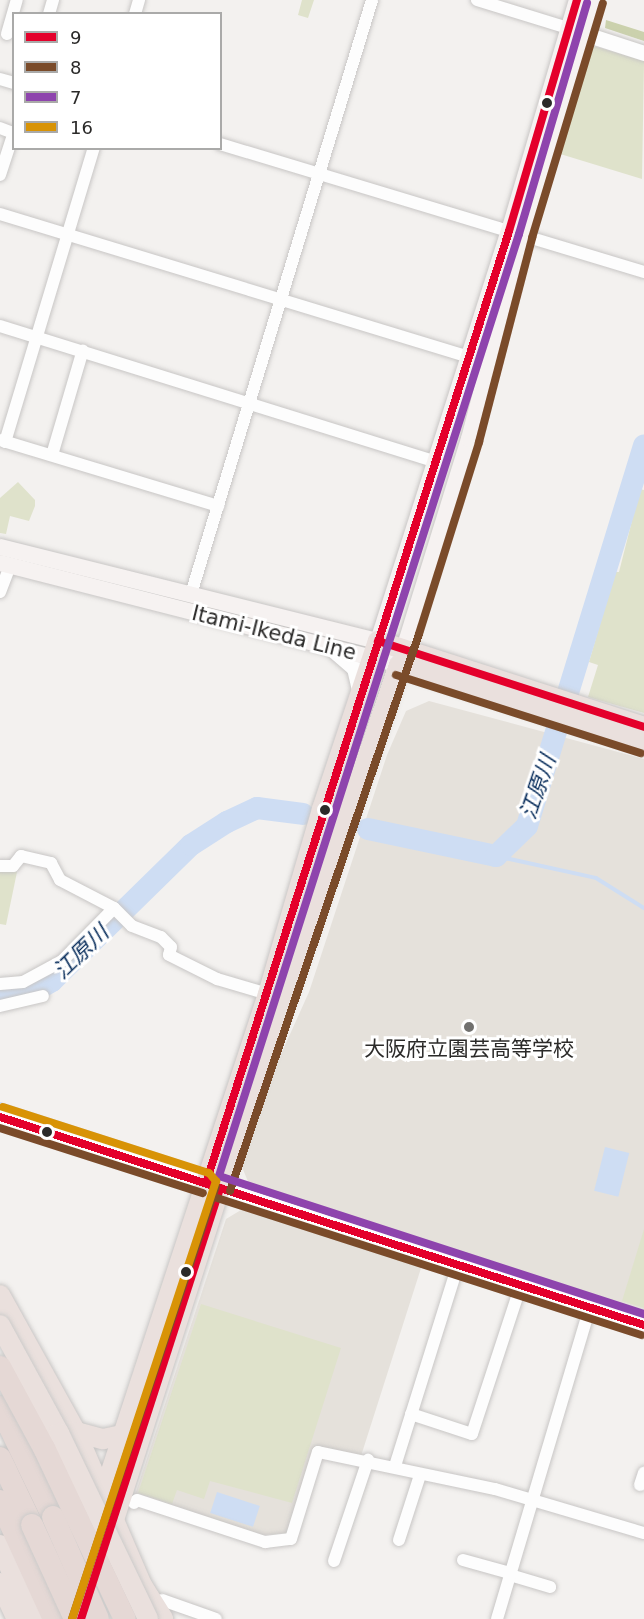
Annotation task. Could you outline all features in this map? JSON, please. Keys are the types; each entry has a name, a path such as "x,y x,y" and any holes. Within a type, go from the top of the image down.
{"highway":[{"path":"81,1619 115,1516 268,994 375,649 644,727"},
{"path":"401,657 644,743"},
{"path":"61,1619 122,1435 401,657"},
{"path":"0,1295 76,1432 123,1535 162,1610 171,1619"},
{"path":"0,1325 58,1433 148,1619"},
{"path":"0,1367 72,1506 125,1619"},
{"path":"0,1407 98,1619"},
{"path":"76,1432 103,1439 122,1435"},
{"path":"0,1458 75,1619"},
{"path":"0,1501 54,1619"},
{"path":"0,1545 32,1619"},
{"path":"0,1583 16,1619"}],"main road":[{"name":"Itami-Ikeda Line","path":"375,649 467,356 515,233 575,31 577,0"},
{"name":"Itami-Ikeda Line","path":"575,31 593,0"},
{"name":"Itami-Ikeda Line","path":"401,657 489,363 515,233"},
{"name":"Itami-Ikeda Line","path":"0,547 191,594 375,649"},
{"name":"Itami-Ikeda Line","path":"5,564 331,649 375,649"}],"street":[{"path":"191,594 372,0"},
{"path":"477,0 496,3 644,53"},
{"path":"7,34 12,17"},
{"path":"0,173 12,135"},
{"path":"222,145 644,272"},
{"path":"93,150 37,338 2,441 218,506"},
{"path":"0,214 489,363"},
{"path":"0,326 433,461"},
{"path":"52,455 83,350"},
{"path":"0,592 5,564"},
{"path":"331,649 354,668 359,696"},
{"path":"0,866 13,866 21,856 51,863 60,880 114,908 132,926 161,937 171,947 169,955 218,979 268,994"},
{"path":"0,984 23,982 56,965 114,908"},
{"path":"0,1006 43,996"},
{"path":"0,1117 644,1325"},
{"path":"395,1466 458,1265"},
{"path":"411,1414 472,1434 521,1285"},
{"path":"497,1619 590,1308"},
{"path":"134,1503 137,1500 265,1542 291,1539 318,1452 395,1466 420,1475 533,1500 644,1533"},
{"path":"334,1561 368,1460"},
{"path":"640,1485 644,1473"},
{"path":"399,1540 420,1475"},
{"path":"463,1560 550,1587"},
{"path":"162,1610 216,1619"}],"shaded area":[{"name":"大阪府立園芸高等学校","path":"429,701 644,759 644,1313 249,1184 242,1167 278,1061 309,992 387,755 406,711"},
{"path":"246,1207 422,1265 361,1456 314,1448 287,1533 262,1535 135,1495 226,1219"}],"green space":[{"path":"302,0 314,0 308,18 298,15"},
{"path":"606,20 644,32 644,41 605,28"},
{"path":"590,45 644,61 642,179 557,153"},
{"path":"18,482 35,500 35,506 29,521 10,516 6,534 0,533 0,498"},
{"path":"640,489 644,490 644,713 588,697 598,665 589,662 615,572 619,572"},
{"path":"0,871 17,872 6,925 0,924"},
{"path":"644,1229 644,1308 622,1301"},
{"path":"201,1304 341,1348 292,1503 210,1481 204,1499 177,1490 172,1504 138,1493"}],"water":[{"path":"605,1147 629,1153 618,1197 594,1191"},
{"path":"217,1492 260,1506 253,1527 210,1513"}],"waterway":[{"name":"江原川","path":"368,829 496,856 527,826 644,446"},
{"name":"江原川","path":"0,997 33,992 52,981 191,845 227,822 257,808 303,814"},
{"path":"496,856 596,878 644,908"},
{"path":"0,1104 183,1163"}],"transit line":[{"name":"9","path":"206,1183 509,231 577,0"},
{"name":"7","path":"587,3 519,234 219,1176 644,1314"},
{"name":"8","path":"230,1191 419,634 479,442 532,238 603,3"},
{"name":"9","path":"378,641 644,727"},
{"name":"8","path":"396,675 641,753"},
{"name":"16","path":"3,1107 209,1173 216,1181 72,1619"},
{"name":"9","path":"0,1117 644,1325"},
{"name":"8","path":"0,1128 203,1193"},
{"name":"8","path":"72,1619 216,1186"},
{"name":"9","path":"81,1619 220,1188"},
{"name":"8","path":"217,1198 641,1335"}],"place":[{"name":"大阪府立園芸高等学校","path":"469,1027"}]}
